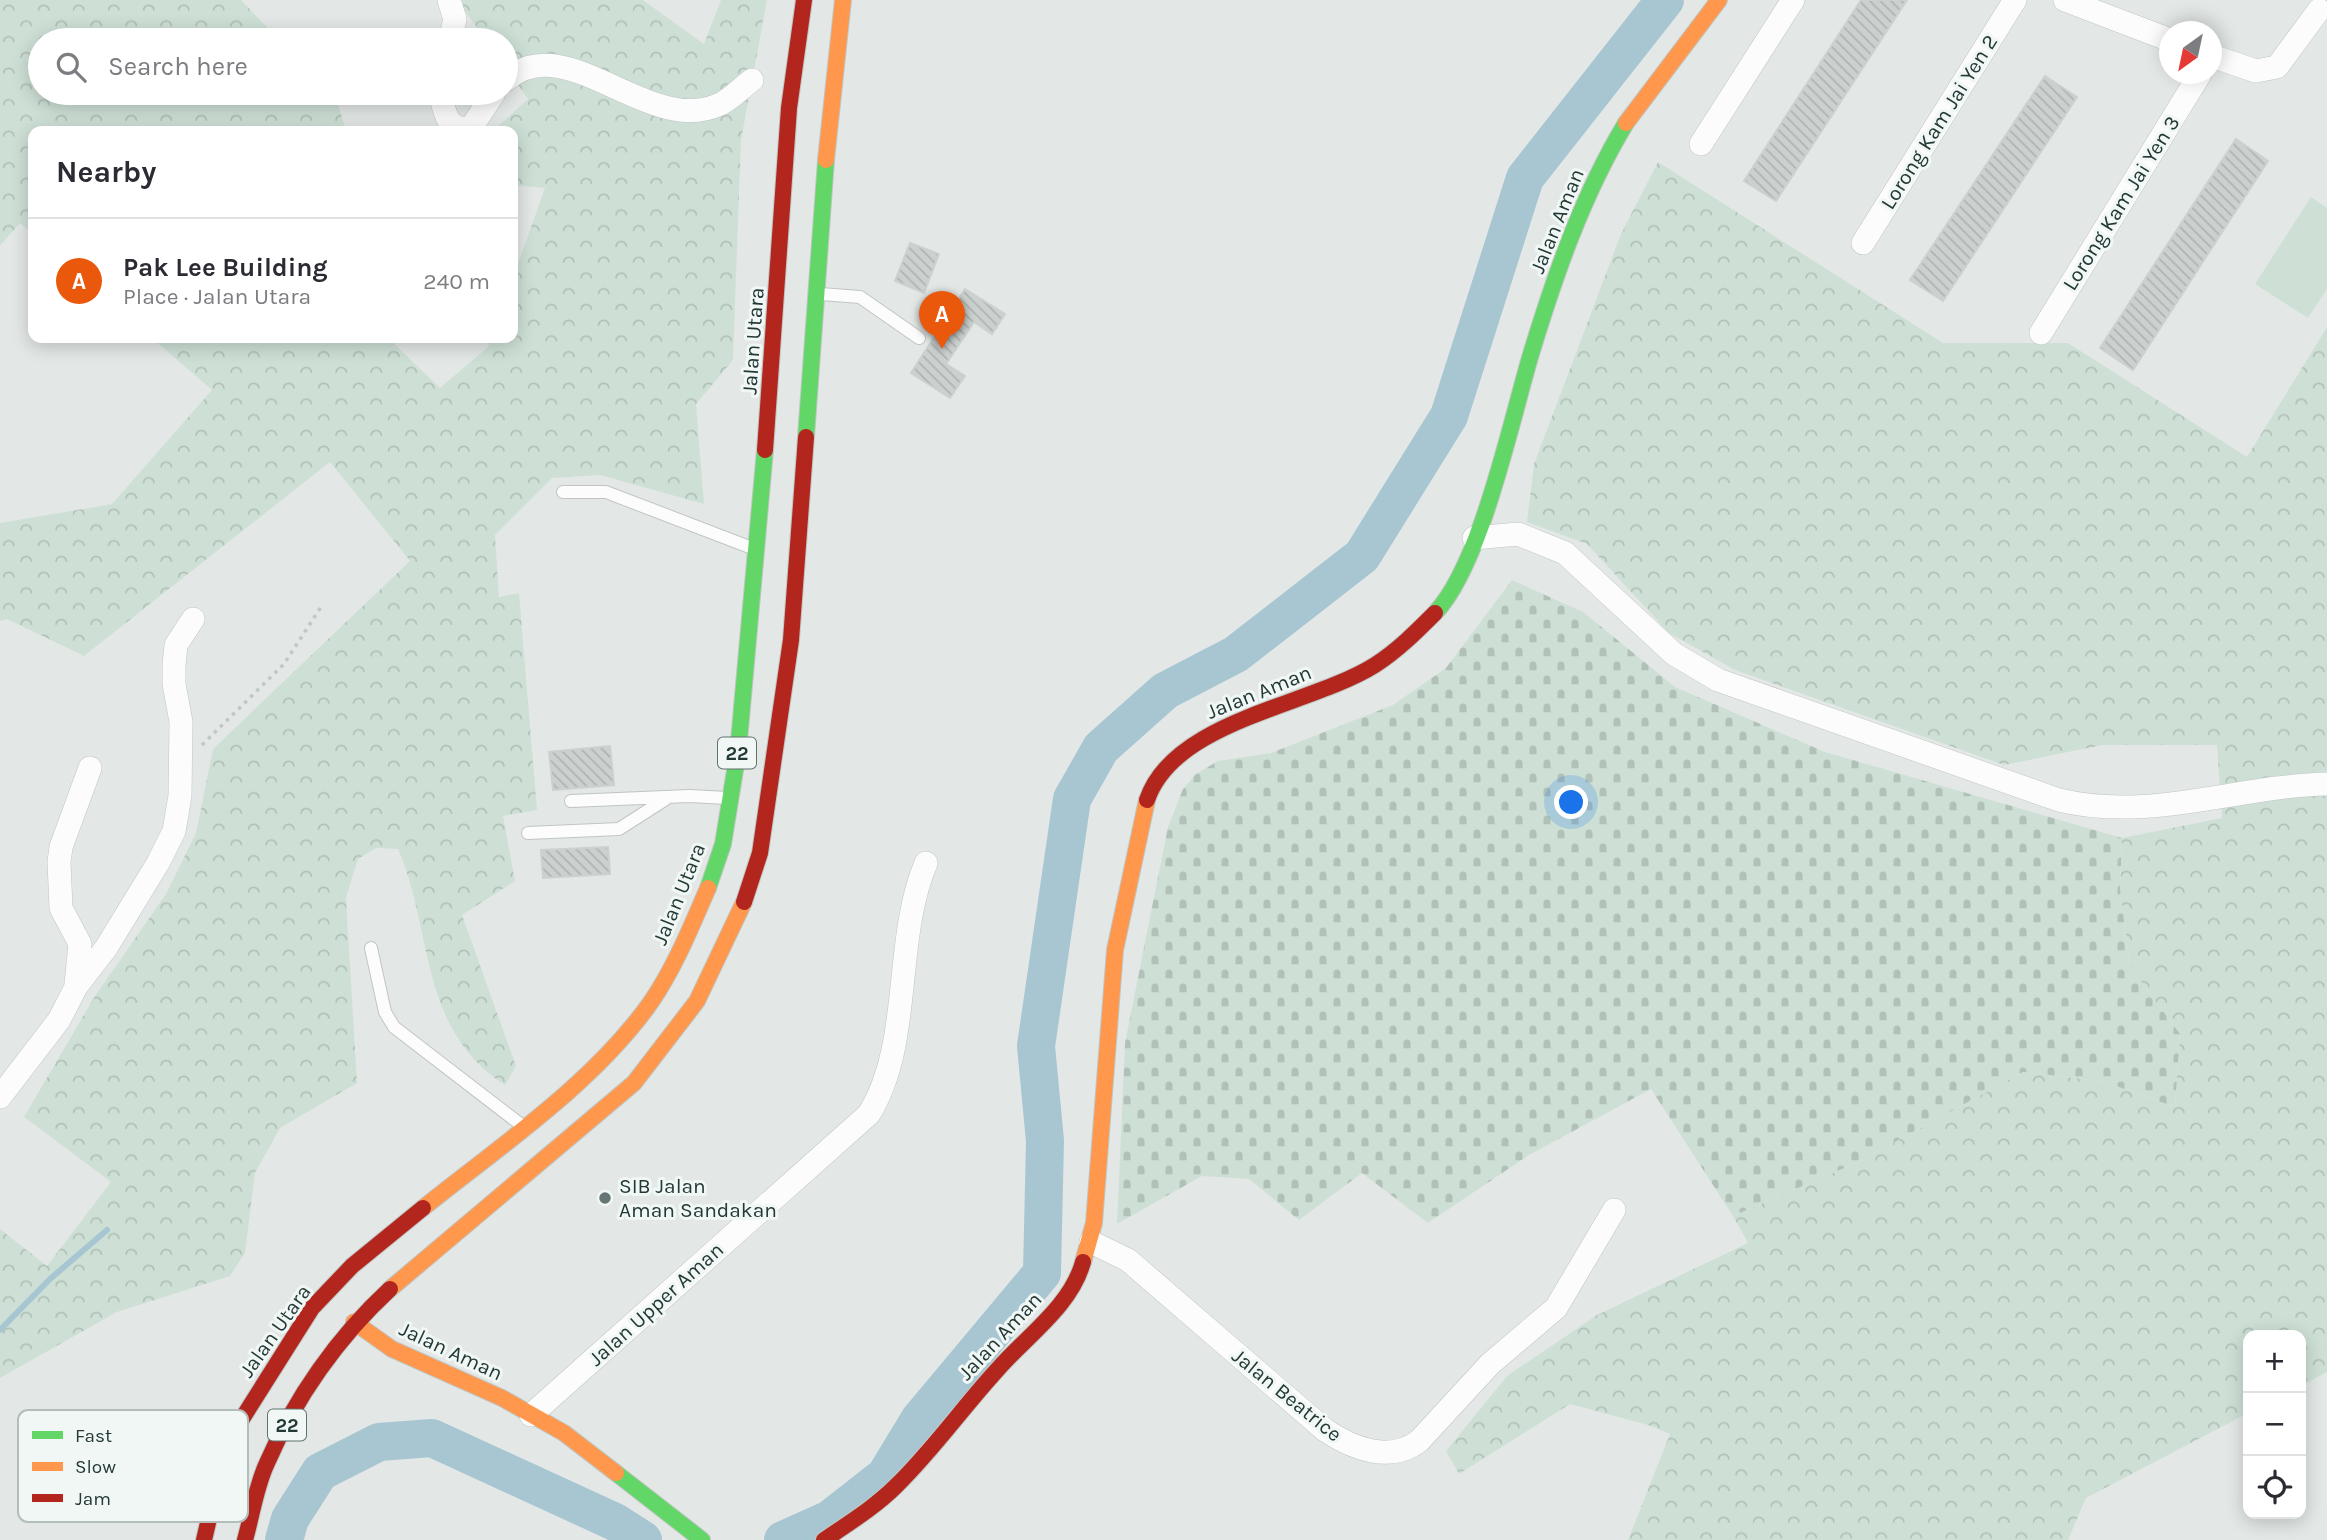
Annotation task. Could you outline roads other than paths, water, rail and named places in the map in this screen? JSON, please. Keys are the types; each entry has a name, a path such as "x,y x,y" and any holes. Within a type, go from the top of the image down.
{"main road":[{"name":"Jalan Utara","path":"248,1410 312,1308 352,1266 576,1084 612,1049 650,1003 671,969 708,889 723,844 732,799 775,344 789,108 804,0"},
{"name":"22","path":"245,1540 266,1464 307,1388 354,1322 426,1256 634,1083 696,1001 740,914 760,853 791,640 830,112 843,0"},
{"name":"Jalan Aman","path":"824,1540 870,1509 897,1485 999,1367 1052,1315 1081,1271 1091,1242 1115,950 1144,810 1152,786 1164,769 1202,738 1344,681 1375,665 1410,638 1441,606 1464,565 1493,486 1553,286 1578,217 1609,151 1634,110 1719,0"},
{"name":"Jalan Aman","path":"272,1402 311,1333 331,1316 354,1322 392,1349 502,1398 564,1433 702,1540"},
{"name":"Jalan Utara","path":"204,1540 208,1522"},
{"path":"210,1540 217,1522"}],"street":[{"path":"449,0 456,19 453,28"},
{"path":"1701,144 1793,0"},
{"name":"Lorong Kam Jai Yen 2","path":"1863,243 2015,0"},
{"path":"2064,0 2159,36"},
{"path":"2222,60 2256,71 2277,67 2317,8"},
{"path":"518,70 534,64 552,65 670,108 696,109 720,105 752,79"},
{"name":"Lorong Kam Jai Yen 3","path":"2041,332 2194,84"},
{"path":"443,105 452,126"},
{"path":"472,126 486,105"},
{"path":"1474,538 1518,534 1565,553 1674,654 1718,680 2059,800 2083,806 2137,809 2327,783"},
{"path":"5,1082 59,1020 76,987 106,948 174,831 180,796 181,722 174,684 174,665 177,645 193,619"},
{"path":"76,987 80,944 61,908 59,862 61,848 90,768"},
{"name":"Jalan Upper Aman","path":"531,1415 869,1114 877,1101 887,1070 897,1021 910,915 917,884 926,863"},
{"name":"Jalan Beatrice","path":"1091,1242 1128,1260 1325,1430 1344,1443 1393,1453 1408,1450 1419,1441 1490,1364 1556,1308 1614,1210"}],"lane":[{"path":"817,293 860,297 919,338"},
{"path":"562,492 606,492 756,549"},
{"path":"571,801 669,797 732,799"},
{"path":"528,832 619,829 669,797"},
{"path":"371,948 385,1012 394,1027 523,1126"}],"waterway":[{"path":"783,1540 830,1519 885,1476 919,1420 1042,1273 1045,1141 1036,1046 1072,799 1101,748 1165,691 1236,654 1362,556 1449,416 1525,178 1665,0"},
{"path":"0,1330 50,1279 107,1230"},
{"path":"284,1540 290,1519 320,1472 379,1442 432,1438 615,1522 643,1540"}],"place":[{"name":"Pak Lee Building","path":"942,349"},
{"name":"SIB Jalan Aman Sandakan","path":"605,1198"}]}
